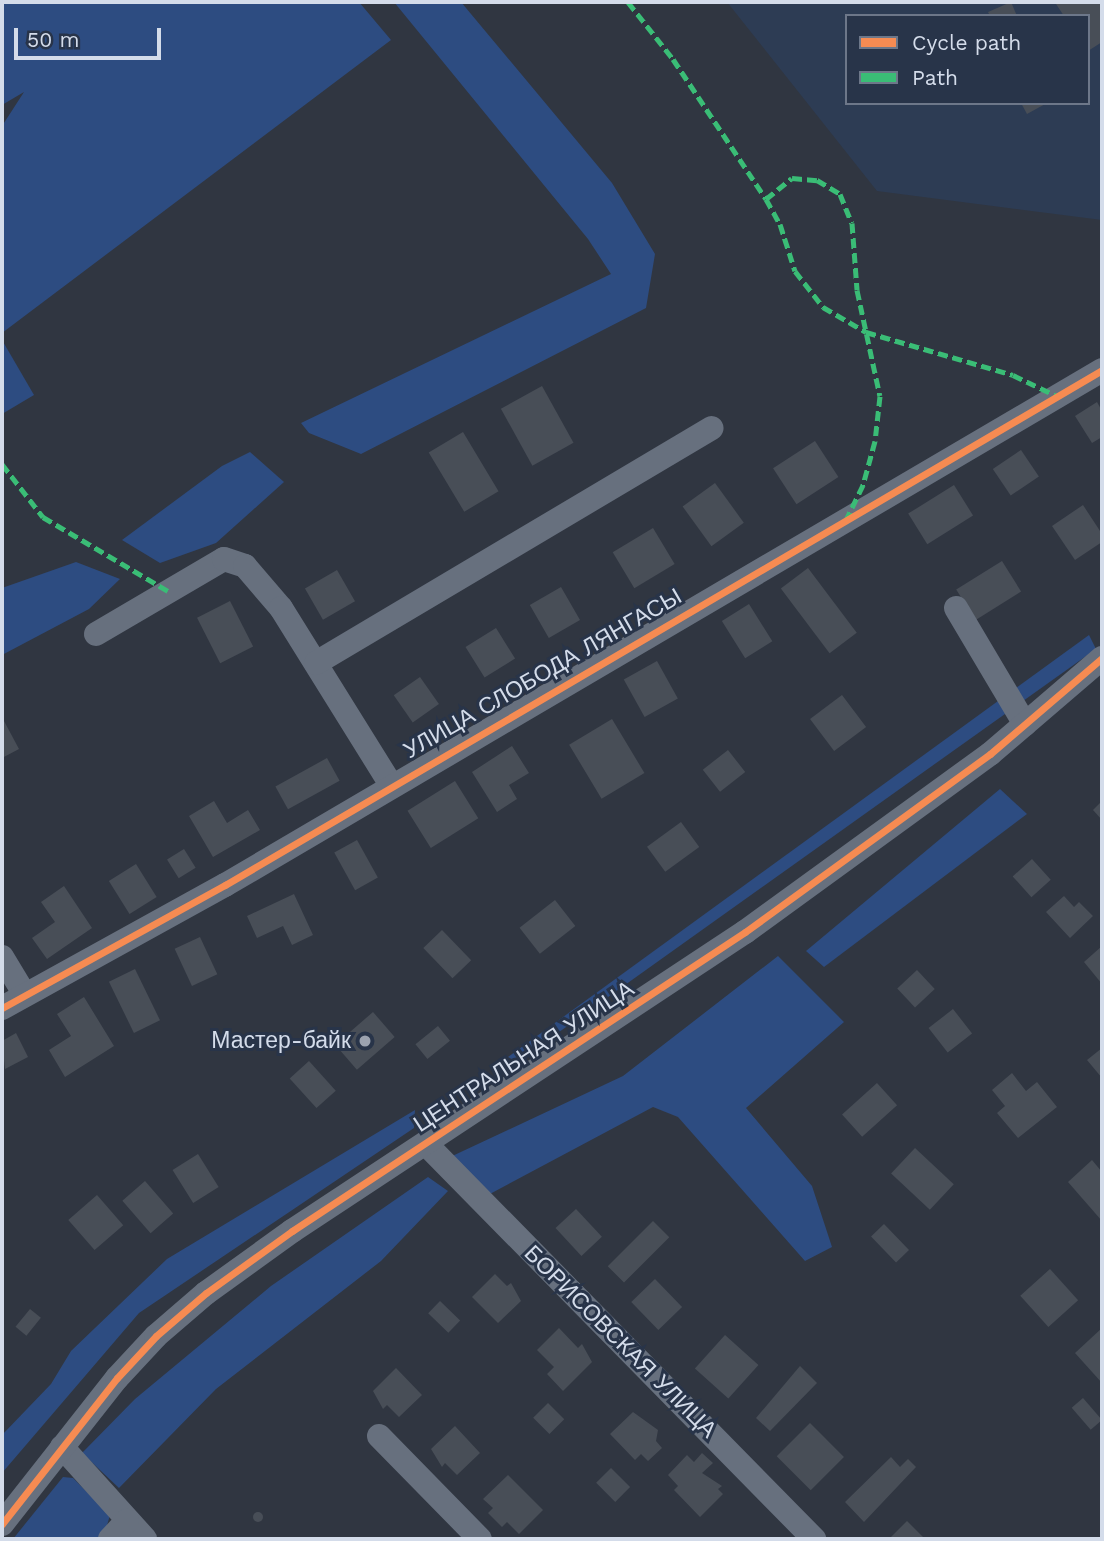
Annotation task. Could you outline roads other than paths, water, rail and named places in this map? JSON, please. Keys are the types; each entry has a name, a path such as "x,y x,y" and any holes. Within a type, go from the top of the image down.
{"street":[{"name":"УЛИЦА СЛОБОДА ЛЯНГАСЫ","path":"2,1007 225,885 391,785 1028,417 1102,370"},
{"path":"316,663 711,428"},
{"path":"96,634 224,559 245,566 281,608 391,785"},
{"path":"956,608 1025,723"},
{"name":"ЦЕНТРАЛЬНАЯ УЛИЦА","path":"2,1524 62,1447 156,1336 206,1293 745,932 1025,723 1102,658"},
{"path":"2,957 25,995"},
{"name":"БОРИСОВСКАЯ УЛИЦА","path":"426,1144 814,1539"},
{"path":"379,1436 480,1539"},
{"path":"62,1447 145,1539"},
{"path":"110,1539 127,1521"}],"place":[{"name":"Мастер-байк","path":"365,1041"}]}
